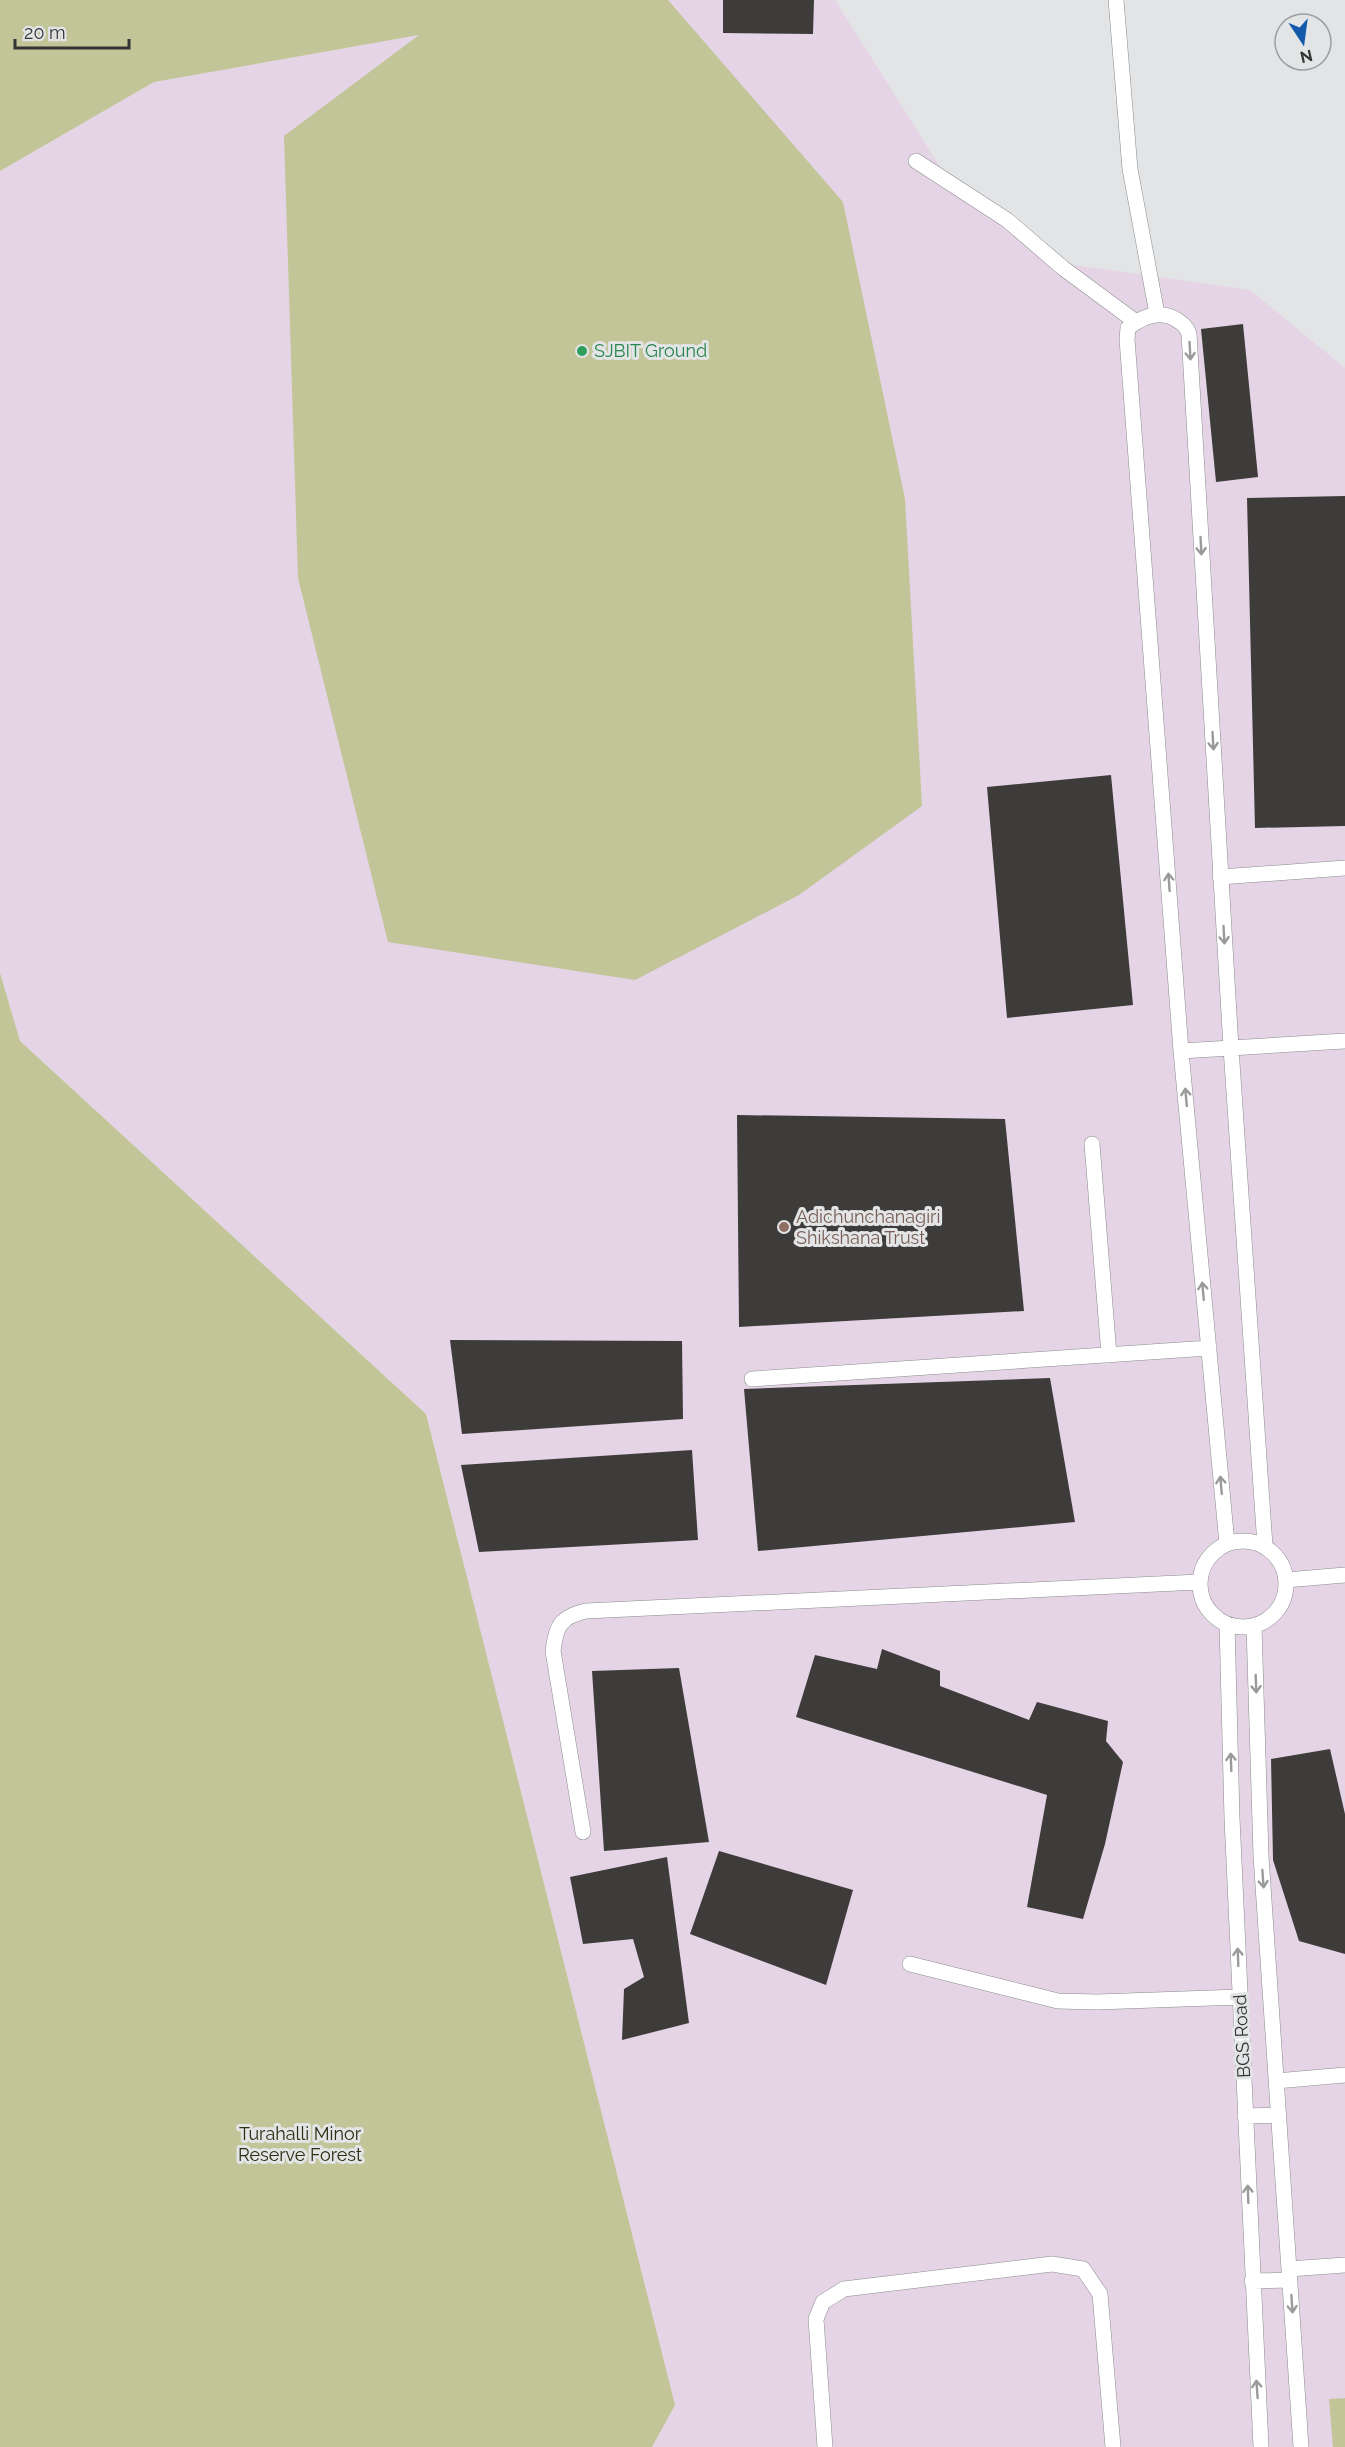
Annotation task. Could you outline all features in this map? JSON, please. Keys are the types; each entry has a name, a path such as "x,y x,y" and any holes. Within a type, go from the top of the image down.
{"lane":[{"path":"1116,0 1130,169 1156,314"},
{"path":"916,161 1007,220 1064,268 1136,322"},
{"path":"1227,1544 1181,1051 1127,339 1128,328 1156,314 1173,318 1185,326 1189,334 1231,1048 1265,1546"},
{"path":"1221,877 1345,868"},
{"path":"1181,1051 1345,1041"},
{"path":"1092,1144 1109,1355"},
{"path":"752,1379 1209,1348"},
{"path":"1253,1541 1265,1546 1276,1555 1283,1567 1286,1580 1285,1595 1278,1609 1268,1619 1254,1626 1244,1628 1227,1624 1213,1617 1205,1606 1199,1582 1207,1558 1216,1549 1227,1544 1253,1541"},
{"path":"1286,1580 1345,1575"},
{"path":"583,1832 553,1651 556,1629 570,1615 586,1611 1199,1582"},
{"name":"BGS Road","path":"1227,1624 1240,1997 1261,2447"},
{"name":"BGS Road","path":"1254,1626 1261,1856 1301,2447"},
{"path":"910,1964 1058,2001 1097,2002 1240,1997"},
{"path":"1276,2081 1345,2075"},
{"path":"1245,2116 1279,2115"},
{"path":"825,2447 816,2319 823,2302 844,2289 1052,2264 1083,2269 1100,2294 1113,2447"},
{"path":"1252,2281 1345,2265"}],"shaded area":[{"name":"Adichunchanagiri Shikshana Trust","path":"615,0 835,0 954,189 1067,264 1250,290 1345,368 1345,2447 652,2447 675,2405 426,1414 20,1041 0,973 0,171 154,82"}],"green space":[{"name":"SJBIT Ground","path":"0,0 668,0 843,202 905,499 922,806 799,895 635,980 388,942 298,578 284,136 419,35 154,82 0,171"},
{"name":"Turahalli Minor Reserve Forest","path":"0,973 20,1041 426,1414 675,2405 652,2447 0,2447"},
{"path":"1345,2398 1345,2447 1333,2447 1329,2399"}],"building":[{"path":"723,0 814,0 813,34 723,33"},
{"path":"1243,324 1258,477 1216,482 1201,329"},
{"path":"1345,496 1345,826 1255,828 1247,498"},
{"path":"1111,775 1133,1005 1007,1018 987,787"},
{"path":"737,1115 1005,1119 1024,1311 739,1327"},
{"path":"450,1340 682,1341 683,1419 462,1434"},
{"path":"1050,1378 1075,1522 758,1551 744,1389"},
{"path":"692,1450 698,1540 479,1552 461,1465"},
{"path":"882,1649 940,1671 940,1686 1029,1720 1037,1702 1108,1721 1106,1741 1123,1762 1105,1844 1083,1919 1027,1907 1047,1795 796,1717 815,1655 877,1669"},
{"path":"679,1668 709,1842 604,1851 592,1671"},
{"path":"1330,1749 1345,1814 1345,1954 1299,1941 1273,1860 1271,1759"},
{"path":"719,1851 853,1890 826,1985 690,1934"},
{"path":"667,1857 689,2023 622,2040 624,1989 644,1977 633,1939 583,1944 570,1877"}],"place":[{"name":"SJBIT Ground","path":"582,351"},
{"name":"Adichunchanagiri Shikshana Trust","path":"784,1227"}]}
